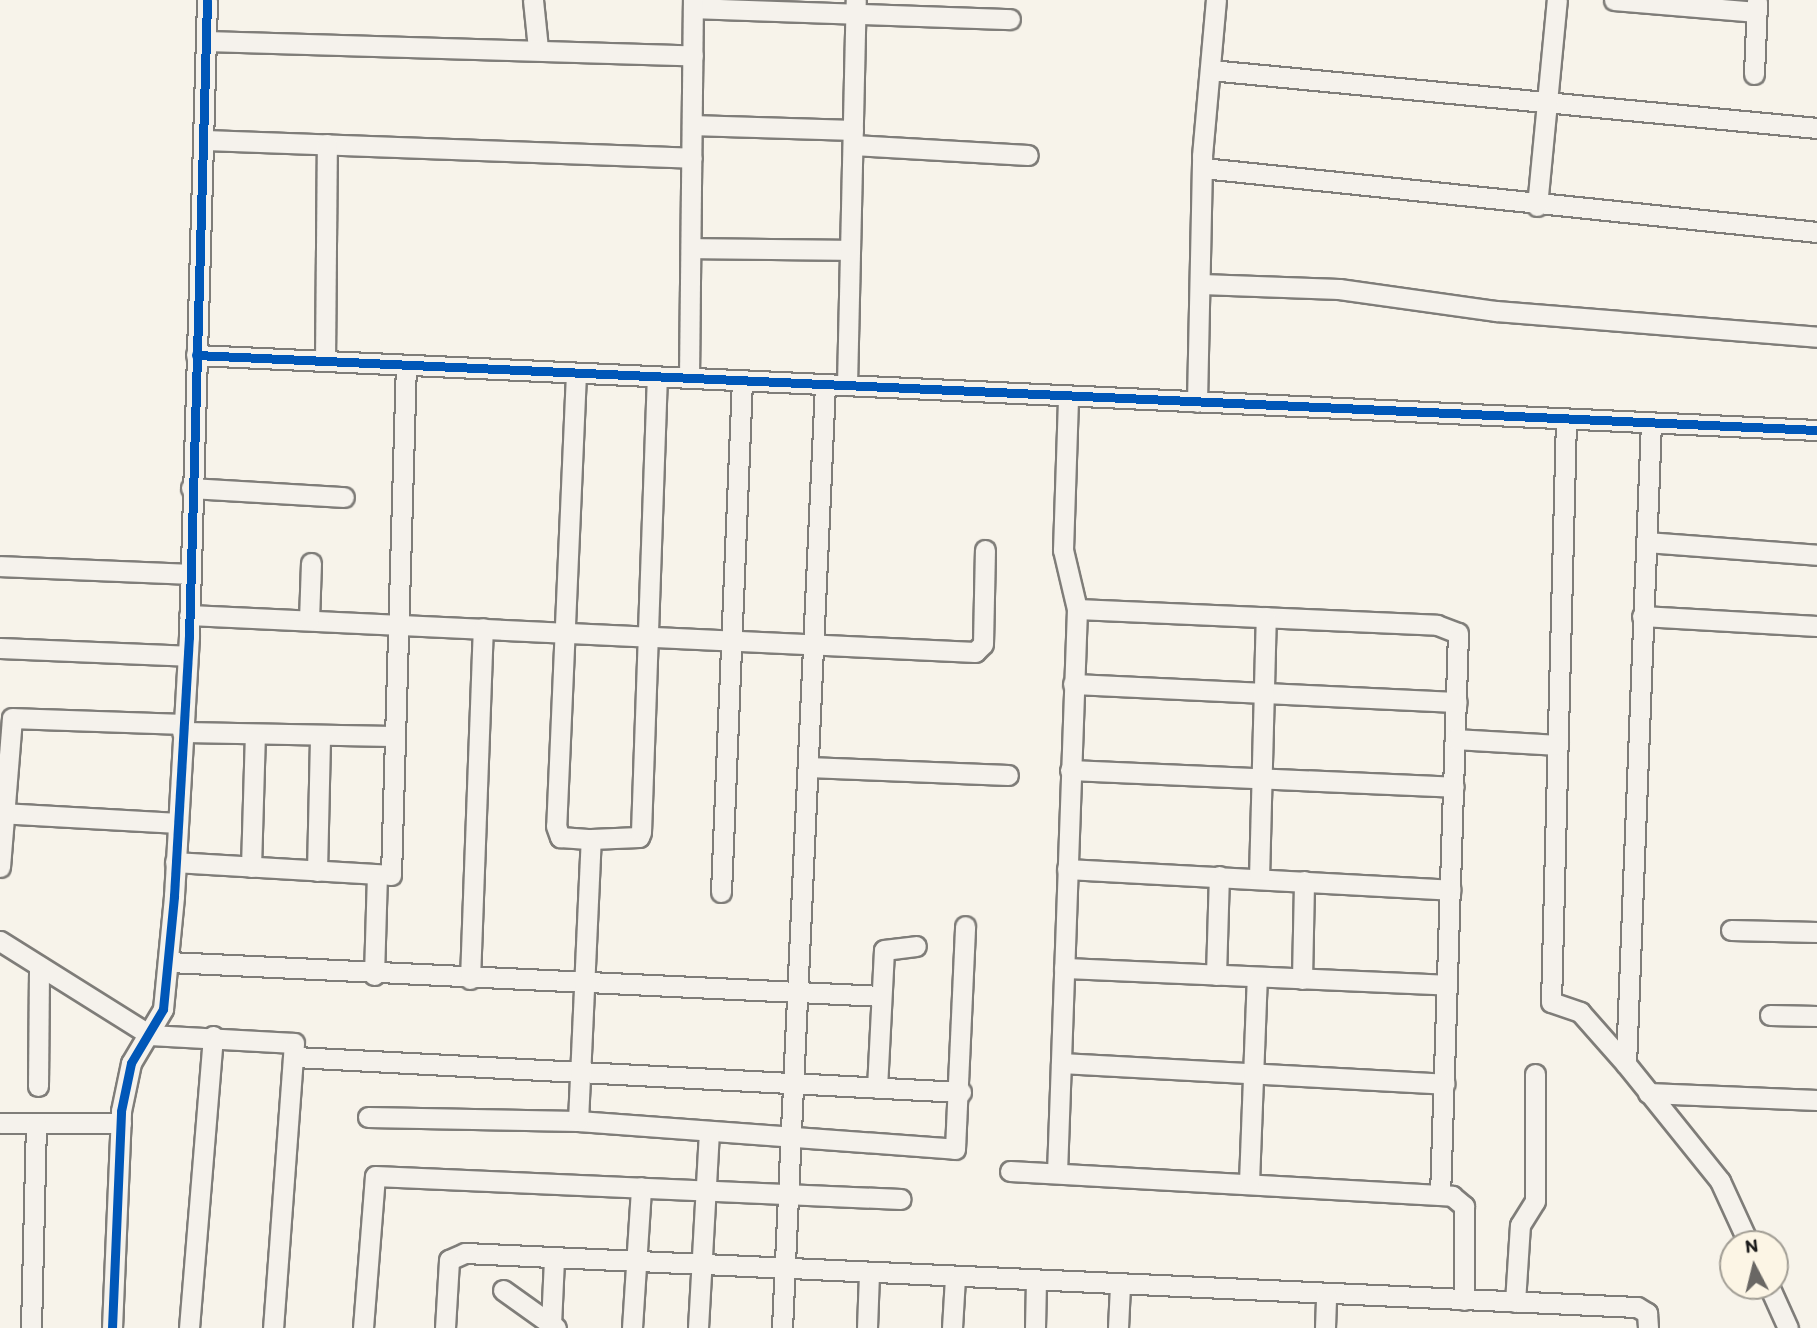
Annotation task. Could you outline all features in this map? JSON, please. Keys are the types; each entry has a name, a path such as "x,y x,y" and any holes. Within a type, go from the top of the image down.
{"street":[{"path":"112,1328 121,1123 131,1063 161,1018 169,962 189,615 207,0"},
{"path":"533,0 538,48"},
{"path":"1197,402 1203,168 1216,0"},
{"path":"1537,206 1557,0"},
{"path":"1614,0 1756,6 1754,74"},
{"path":"689,378 693,4 856,7 1010,19"},
{"path":"847,385 856,7"},
{"path":"207,41 538,48 692,55"},
{"path":"1210,70 1817,128"},
{"path":"692,125 1028,155"},
{"path":"205,140 692,158"},
{"path":"325,361 327,144"},
{"path":"1203,168 1537,206 1817,232"},
{"path":"691,248 850,250"},
{"path":"1201,284 1339,289 1510,312 1817,337"},
{"path":"197,355 1817,430"},
{"path":"175,862 391,875 406,365"},
{"path":"576,373 556,826 560,837 591,839 641,832 657,376"},
{"path":"721,892 742,380"},
{"path":"782,1328 786,1197 816,645 825,384"},
{"path":"1057,1173 1077,609 1063,550 1068,396"},
{"path":"1566,419 1550,1002 1580,1013 1626,1063 1720,1181 1743,1230"},
{"path":"1626,1063 1651,423"},
{"path":"191,488 344,497"},
{"path":"1646,542 1817,555"},
{"path":"189,615 978,651 985,550"},
{"path":"309,620 311,564"},
{"path":"0,566 189,574"},
{"path":"1077,609 1451,627 1458,637 1440,1195"},
{"path":"1642,616 1817,626"},
{"path":"1259,878 1266,617"},
{"path":"470,979 483,628"},
{"path":"0,648 187,656"},
{"path":"1073,684 1457,702"},
{"path":"0,867 2,813 16,716 255,734 395,736"},
{"path":"251,867 255,734"},
{"path":"317,871 320,736"},
{"path":"1455,739 1558,745"},
{"path":"808,767 1008,775"},
{"path":"1070,770 1454,787"},
{"path":"2,813 177,823"},
{"path":"578,1121 582,984 591,839"},
{"path":"1067,869 1450,890"},
{"path":"374,975 377,875"},
{"path":"1216,975 1219,876"},
{"path":"1302,979 1304,881"},
{"path":"368,1118 578,1121 955,1149 961,1093 965,926"},
{"path":"1731,930 1817,932"},
{"path":"0,941 150,1035 288,1040 295,1058 273,1328"},
{"path":"877,1087 885,947 916,946"},
{"path":"169,962 374,975 881,996"},
{"path":"38,1086 39,966"},
{"path":"1064,968 1447,985"},
{"path":"1249,1182 1257,977"},
{"path":"1770,1015 1817,1016"},
{"path":"189,1328 213,1036"},
{"path":"295,1058 961,1093"},
{"path":"1061,1063 1444,1084"},
{"path":"1515,1302 1520,1225 1535,1201 1535,1074"},
{"path":"1648,1093 1817,1101"},
{"path":"0,1123 121,1123"},
{"path":"32,1328 36,1123"},
{"path":"698,1328 709,1132"},
{"path":"1010,1171 1249,1182 1460,1198 1464,1206 1464,1300"},
{"path":"363,1328 373,1177 641,1187 786,1197 900,1199"},
{"path":"632,1328 641,1187"},
{"path":"445,1328 451,1257 554,1258 1326,1295 1641,1307 1648,1328"},
{"path":"553,1326 554,1258"},
{"path":"867,1328 869,1273"},
{"path":"952,1328 955,1278"},
{"path":"1035,1328 1036,1281"},
{"path":"1118,1328 1120,1285"},
{"path":"503,1290 553,1326"},
{"path":"1325,1328 1326,1295"},
{"path":"1775,1300 1788,1328"}],"cycle path":[{"path":"112,1328 121,1111 131,1063 163,1009 174,896 189,637 207,0"},
{"path":"196,355 1817,430"}]}
